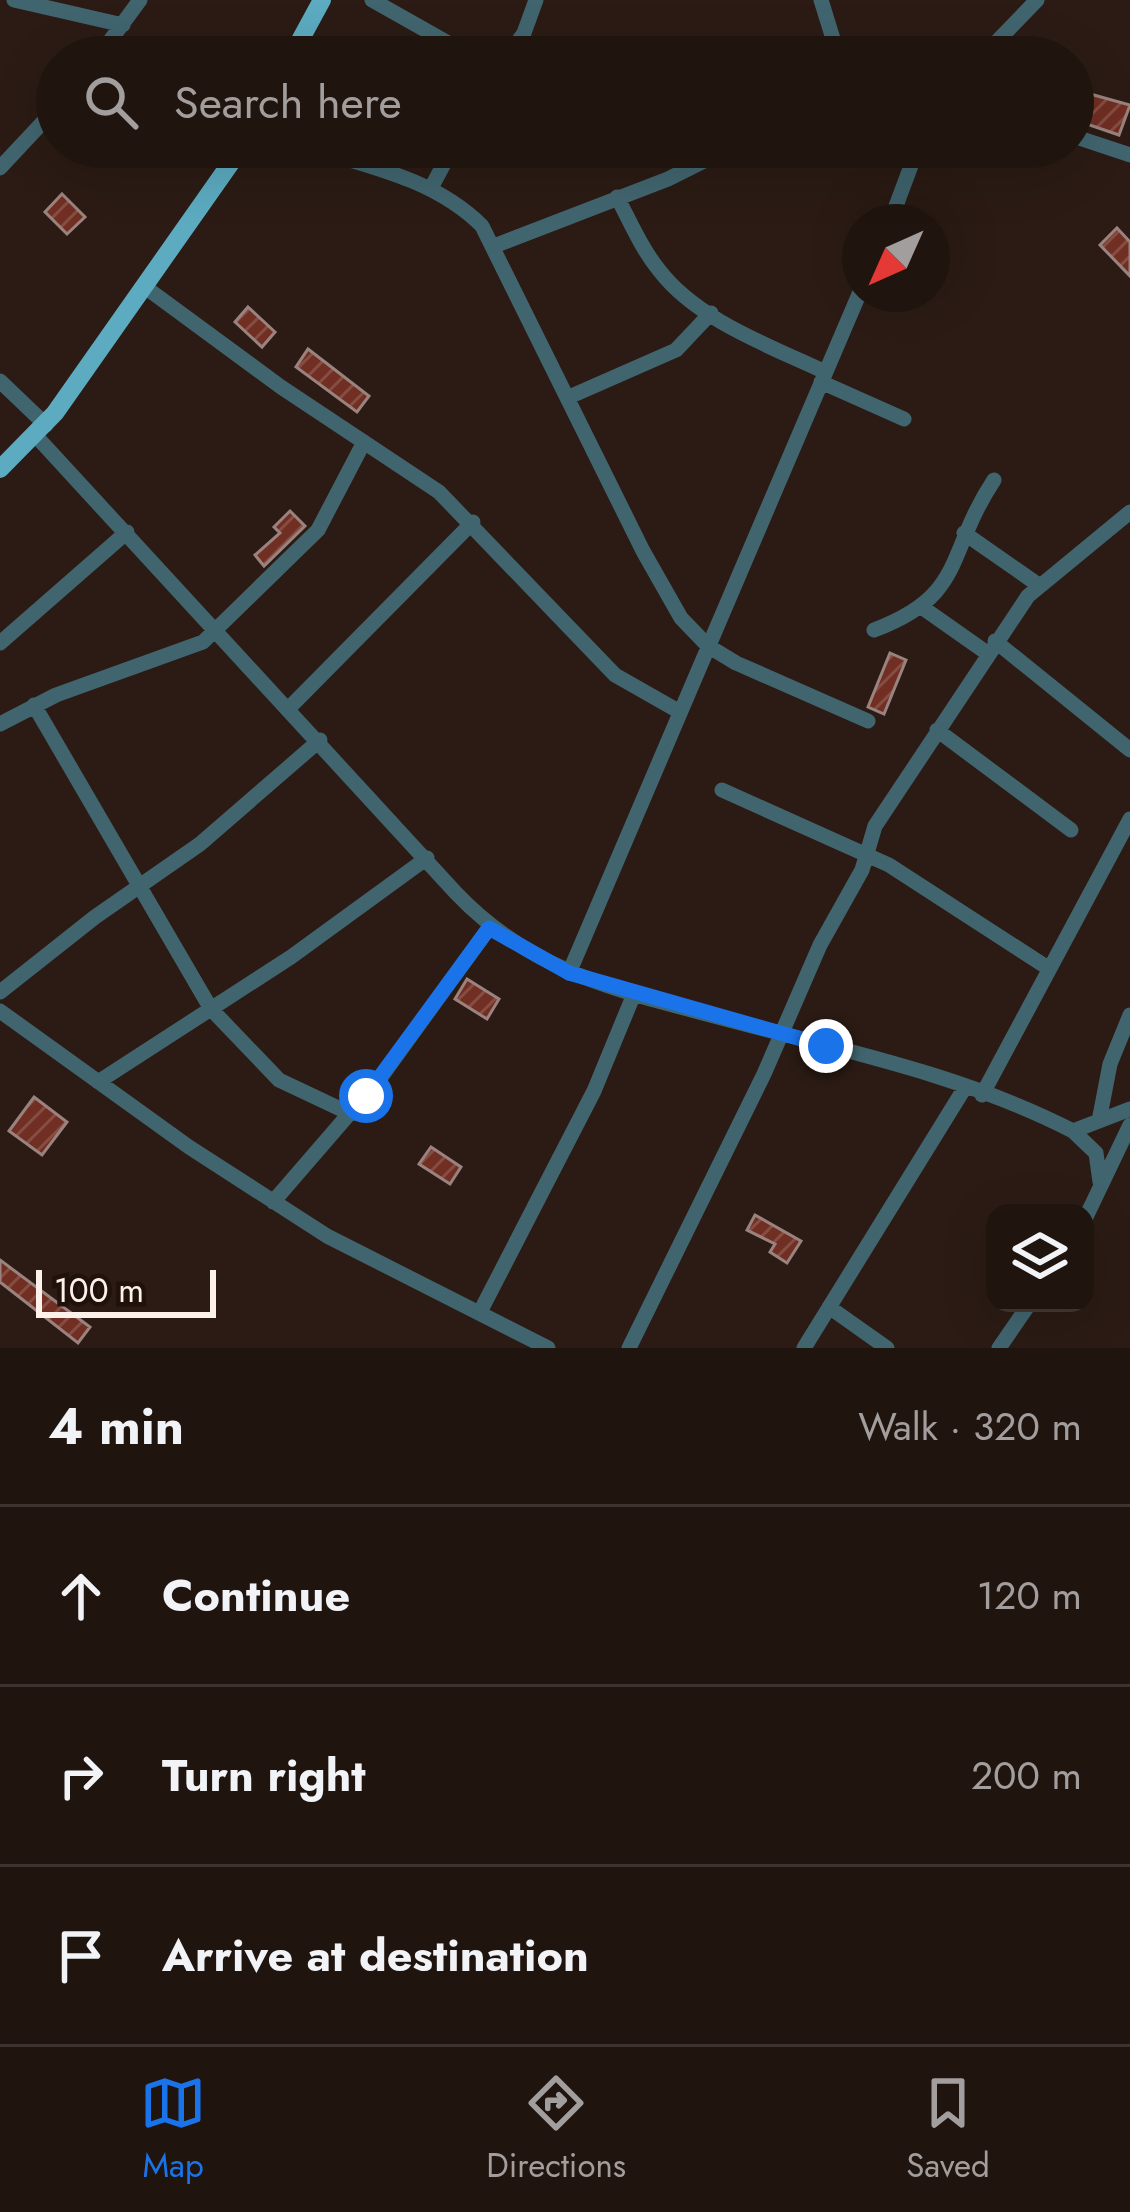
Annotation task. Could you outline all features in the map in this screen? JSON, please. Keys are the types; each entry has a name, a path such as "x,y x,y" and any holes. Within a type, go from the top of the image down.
{"main road":[{"path":"302,36 322,0"},
{"path":"0,469 41,430 227,168"}],"street":[{"path":"14,0 123,25"},
{"path":"114,36 140,0"},
{"path":"373,0 436,36"},
{"path":"522,36 536,0"},
{"path":"821,0 832,36"},
{"path":"1002,36 1037,0"},
{"path":"0,168 36,129"},
{"path":"1094,143 1130,154"},
{"path":"370,168 458,202 494,246 664,592 708,646 868,721"},
{"path":"430,188 441,168"},
{"path":"494,246 682,168"},
{"path":"897,204 910,168"},
{"path":"616,196 661,273 711,313 904,419"},
{"path":"145,287 440,491 615,675 680,712"},
{"path":"569,973 851,312"},
{"path":"569,397 676,350 711,313"},
{"path":"0,381 127,532 489,928 569,973 964,1088 1073,1131 1096,1153 1098,1191"},
{"path":"0,724 34,705 162,661 217,630 318,530 364,442"},
{"path":"874,630 923,608 943,587 964,533 994,481"},
{"path":"629,1348 781,1034 875,826 991,647 1040,586 1130,512"},
{"path":"290,707 473,522"},
{"path":"0,643 127,532"},
{"path":"964,533 1040,586"},
{"path":"923,608 991,647 1130,750"},
{"path":"34,705 135,888 211,1010 279,1080 351,1114"},
{"path":"937,730 1071,830"},
{"path":"0,992 214,833 320,740"},
{"path":"722,790 866,852 1048,968"},
{"path":"982,1095 1130,819"},
{"path":"98,1082 211,1010 427,858"},
{"path":"273,1202 351,1114 489,928"},
{"path":"480,1312 594,1090 634,994"},
{"path":"0,1010 327,1236 548,1348"},
{"path":"1099,1121 1110,1064 1130,1015"},
{"path":"804,1348 964,1088"},
{"path":"1073,1131 1130,1109"},
{"path":"1092,1204 1130,1125"},
{"path":"829,1307 887,1348"},
{"path":"999,1348 1024,1312"}],"building":[{"path":"1094,95 1130,105 1119,135 1094,126"},
{"path":"62,194 85,217 67,234 45,212"},
{"path":"1117,228 1130,242 1130,276 1100,245"},
{"path":"248,307 275,332 262,347 235,322"},
{"path":"308,349 369,396 357,412 296,367"},
{"path":"290,511 305,526 264,566 255,555 280,533 274,527"},
{"path":"890,653 906,660 884,714 868,707"},
{"path":"467,979 499,999 487,1019 455,999"},
{"path":"34,1097 67,1122 42,1155 9,1131"},
{"path":"431,1147 461,1167 450,1184 419,1164"},
{"path":"755,1215 801,1241 787,1263 770,1252 775,1244 747,1230"},
{"path":"0,1260 90,1327 78,1343 0,1282"}],"route":[{"path":"366,1096 489,928 543,963 569,973 826,1046"}]}
